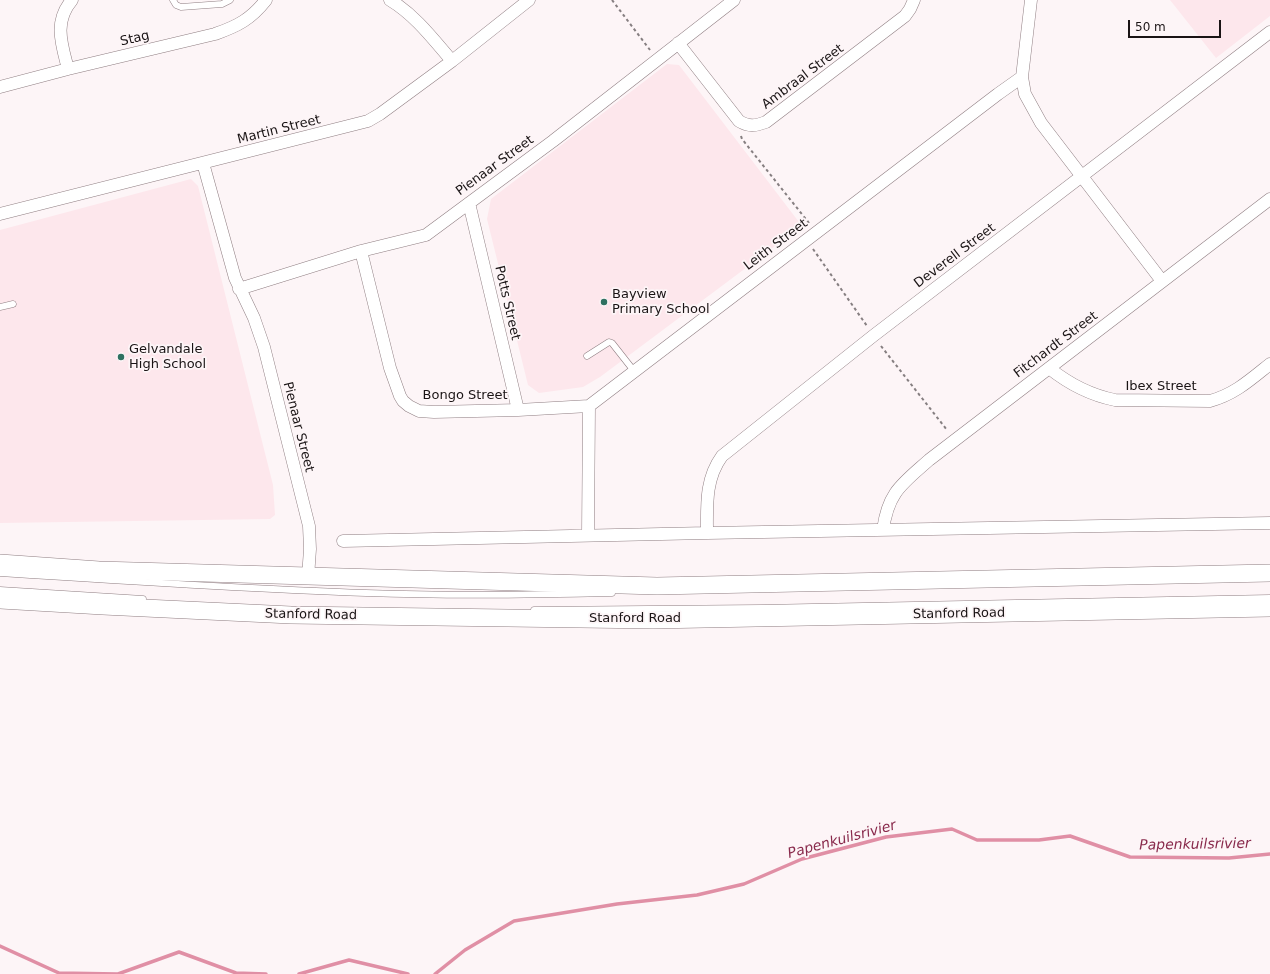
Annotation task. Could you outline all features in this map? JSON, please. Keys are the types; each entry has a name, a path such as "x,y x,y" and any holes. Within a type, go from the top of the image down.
{"main road":[{"path":"0,563 99,570 657,586 1270,573"},
{"name":"Stanford Road","path":"0,600 291,615 653,620 1270,608"}],"street":[{"path":"68,69 60,37 60,25 69,3 72,0"},
{"name":"Stag","path":"0,87 220,32 246,21 266,0"},
{"path":"390,0 418,21 452,61"},
{"name":"Martin Street","path":"0,214 368,121 380,114 452,61 529,0"},
{"name":"Pienaar Street","path":"239,289 361,251 426,235 553,141 657,58 734,0"},
{"name":"Ambraal Street","path":"739,121 750,126 756,126 766,122 905,16 914,0"},
{"path":"1031,0 1022,77 1024,94 1041,123 1162,281"},
{"name":"Deverell Street","path":"707,533 707,501 710,480 712,471 722,456 873,336 1270,32"},
{"path":"678,43 739,121"},
{"name":"Leith Street","path":"589,406 816,232 1022,77"},
{"name":"Pienaar Street","path":"203,163 234,278 254,318 264,347 307,519 310,535 308,577"},
{"name":"Fitchardt Street","path":"883,530 885,514 890,500 899,486 929,460 1270,199"},
{"name":"Potts Street","path":"469,203 518,410"},
{"name":"Bongo Street","path":"361,251 390,368 403,402 419,411 518,410 589,406"},
{"name":"Ibex Street","path":"1049,368 1075,386 1101,398 1115,400 1198,401 1224,397 1270,364"},
{"path":"588,535 589,406"},
{"path":"343,541 588,535 1270,523"}],"lane":[{"path":"172,0 176,6 181,7 222,4 230,0"},
{"path":"0,307 13,304"},
{"path":"587,356 608,342 612,343 634,371"},
{"path":"0,573 207,586 366,593 621,593"},
{"path":"875,588 1034,585"},
{"path":"0,590 149,600"},
{"path":"636,592 771,590"},
{"path":"525,610 738,608 1270,598"}],"path":[{"path":"612,0 657,58"},
{"path":"739,121 742,139 816,232"}],"shaded area":[{"path":"1170,0 1270,0 1270,16 1216,58"},
{"name":"Bayview Primary School","path":"667,64 679,65 802,226 600,377 583,387 539,393 528,385 487,219 491,199"},
{"name":"Gelvandale High School","path":"191,179 198,186 273,485 275,515 270,519 0,523 0,230"}],"waterway":[{"name":"Papenkuilsrivier","path":"435,974 465,950 514,921 617,904 697,895 744,884 802,859 886,837 952,829 977,840 1039,840 1070,836 1130,857 1229,858 1270,854"},
{"name":"Papenkuilsrivier","path":"0,946 59,973 118,974 179,952 236,973 266,974"},
{"name":"Papenkuilsrivier","path":"299,974 349,960 408,974"}],"place":[{"name":"Bayview Primary School","path":"604,302"},
{"name":"Gelvandale High School","path":"121,357"}]}
